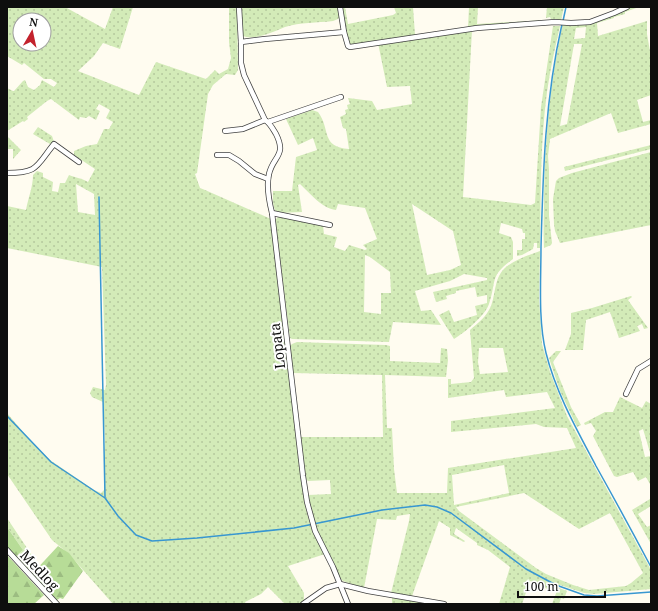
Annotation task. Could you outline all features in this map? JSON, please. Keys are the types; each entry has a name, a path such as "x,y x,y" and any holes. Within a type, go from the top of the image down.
{"street":[{"name":"Lopata","path":"239,7 241,63 244,75 267,121 274,130 281,147 280,153 269,172 268,196 272,213 307,502 315,531 333,567 348,604"},
{"path":"340,7 344,32 348,46 350,47 477,28 555,22 590,22 627,7"},
{"path":"241,42 344,32"},
{"path":"225,131 243,129 341,97"},
{"path":"7,173 31,171 39,166 54,144 79,162"},
{"path":"216,155 229,155 255,174 268,180"},
{"path":"272,213 330,225"},
{"path":"626,394 638,369 651,362"},
{"name":"Medlog","path":"7,550 57,604"},
{"path":"303,604 326,588 340,584 368,591 444,604"}],"green space":[{"path":"7,7 65,7 105,29 113,7 133,7 120,49 103,43 94,56 78,71 139,95 156,62 206,79 215,70 219,74 228,69 231,58 229,42 229,7 237,7 238,70 235,75 226,74 213,85 208,94 197,173 195,174 200,188 271,219 305,505 311,528 325,554 288,566 304,593 304,601 299,604 285,604 268,587 261,594 245,602 246,604 113,604 69,554 52,540 7,474 7,413 28,438 50,460 94,490 101,493 104,490 105,439 103,402 92,397 90,393 93,387 105,390 106,385 102,267 7,248 7,206 26,210 33,175 37,171 43,173 43,177 53,182 52,191 58,192 60,183 65,183 69,175 88,182 95,169 74,155 74,151 86,146 97,144 104,129 109,129 113,122 106,118 110,110 99,104 96,109 100,111 96,120 89,116 86,118 80,117 79,120 51,99 27,117 28,119 24,122 23,121 7,131 7,88 14,91 25,80 28,87 34,90 40,85 42,80 54,87 57,83 51,79 44,79 24,63 22,65 7,56","holes":["76,184 94,194 95,215 78,212"]},
{"path":"241,7 338,7 340,16 338,19 333,21 297,24 264,35 248,37 243,36"},
{"path":"341,7 345,7 348,24 393,15 396,13 394,7 413,7 415,35 350,45 345,32"},
{"path":"469,7 478,7 477,24 546,20 546,22 468,28"},
{"path":"547,7 564,7 561,20 551,19 550,17 546,18"},
{"path":"631,7 639,7 625,12 625,14 597,23 598,36 647,21 647,34 651,57 651,95 637,100 643,122 651,120 651,124 618,133 611,113 550,139 548,156 549,216 552,243 544,248 544,196 547,132 554,69 562,27 563,25 590,24","holes":["586,27 585,38 574,39 576,28","574,44 582,44 567,124 560,126"]},
{"path":"553,26 560,26 547,92 543,131 540,248 537,248 537,243 534,243 533,249 517,256 517,250 522,250 522,239 525,239 525,233 523,233 522,229 501,223 499,233 511,237 513,242 513,259 497,274 487,309 474,324 454,339 439,315 449,310 454,322 477,315 475,306 487,303 487,295 477,297 475,287 456,291 456,293 446,296 447,299 436,302 433,292 487,280 487,278 464,274 450,281 415,291 421,311 431,310 441,325 393,322 389,342 290,338 275,220 278,217 281,217 323,226 324,234 337,237 334,247 345,251 349,245 365,250 367,249 363,245 377,239 365,208 338,204 336,210 331,209 316,200 300,184 298,185 302,212 277,213 275,211 273,191 292,191 296,157 317,150 313,138 298,145 286,119 312,110 318,112 322,118 330,141 340,148 349,149 346,129 343,128 340,117 346,114 345,110 348,109 347,105 350,104 348,98 372,101 377,110 412,104 410,86 387,87 378,43 472,30 463,197 531,205 535,203 541,107","holes":["412,204 453,231 461,265 450,270 427,275","365,255 390,272 391,293 381,293 381,314 364,312"]},
{"path":"38,127 52,136 54,142 50,144 33,134"},
{"path":"7,136 21,150 13,159 13,149 7,149"},
{"path":"651,145 651,149 565,171 564,167"},
{"path":"651,152 651,225 560,243 555,231 553,199 556,181 559,178 572,173"},
{"path":"540,251 539,299 542,344 550,372 567,416 651,570 651,589 594,594 584,593 560,585 559,588 567,591 564,599 561,598 559,604 552,604 558,588 552,585 550,590 530,581 522,604 499,604 510,567 488,550 477,545 477,543 456,528 454,534 465,541 464,542 450,535 450,528 439,521 412,596 391,593 410,514 397,516 396,520 377,519 364,588 343,581 340,578 335,565 314,525 308,495 331,494 330,480 308,481 306,479 301,437 383,437 382,375 293,373 290,346 297,342 386,345 390,346 390,361 440,363 441,348 447,349 448,360 446,377 385,375 387,428 392,428 397,493 447,493 448,468 576,448 567,428 544,427 536,424 451,432 451,421 555,408 547,392 506,397 504,390 448,398 448,379 451,379 451,384 471,382 474,378 470,330 489,310 493,301 499,275 510,264","holes":["479,348 503,348 508,372 480,374 478,362","504,465 509,493 454,505 452,475","524,493 579,529 610,513 643,573 626,586 589,590 573,585 546,574 536,568 459,511 456,507"]},
{"path":"631,296 632,297 628,300 648,328 644,329 642,324 637,326 640,331 619,338 610,312 586,320 583,350 565,350 571,334 571,313"},
{"path":"556,351 561,351 553,362 571,407 581,425 577,427 560,391 549,358"},
{"path":"620,397 642,408 646,401 651,404 651,456 651,486 646,477 638,481 633,472 617,477 614,476 593,436 596,431 591,423 585,425 584,423 605,412 613,412","holes":["643,429 651,456 645,457 639,431"]},
{"path":"650,499 651,506 638,514 647,527 651,525 651,544 632,510"},
{"path":"7,518 37,563 29,571 15,557 23,550 7,527"},
{"path":"7,527 23,550 15,557 7,547"},
{"path":"58,546 69,553 83,571 63,599 60,598 57,600 32,574"},
{"path":"7,555 44,595 34,604 7,604"},
{"path":"392,598 432,604 392,604"}],"waterway":[{"path":"563,21 566,7"},
{"path":"562,24 556,52 548,107 544,163 540,287 543,341 550,368 561,397 596,466 651,567"},
{"path":"99,197 105,497"},
{"path":"7,416 51,462 105,498 118,516 136,535 152,541 294,528 382,510 425,505 437,507 451,513 526,569 556,585 584,595 597,596 651,592"}]}
